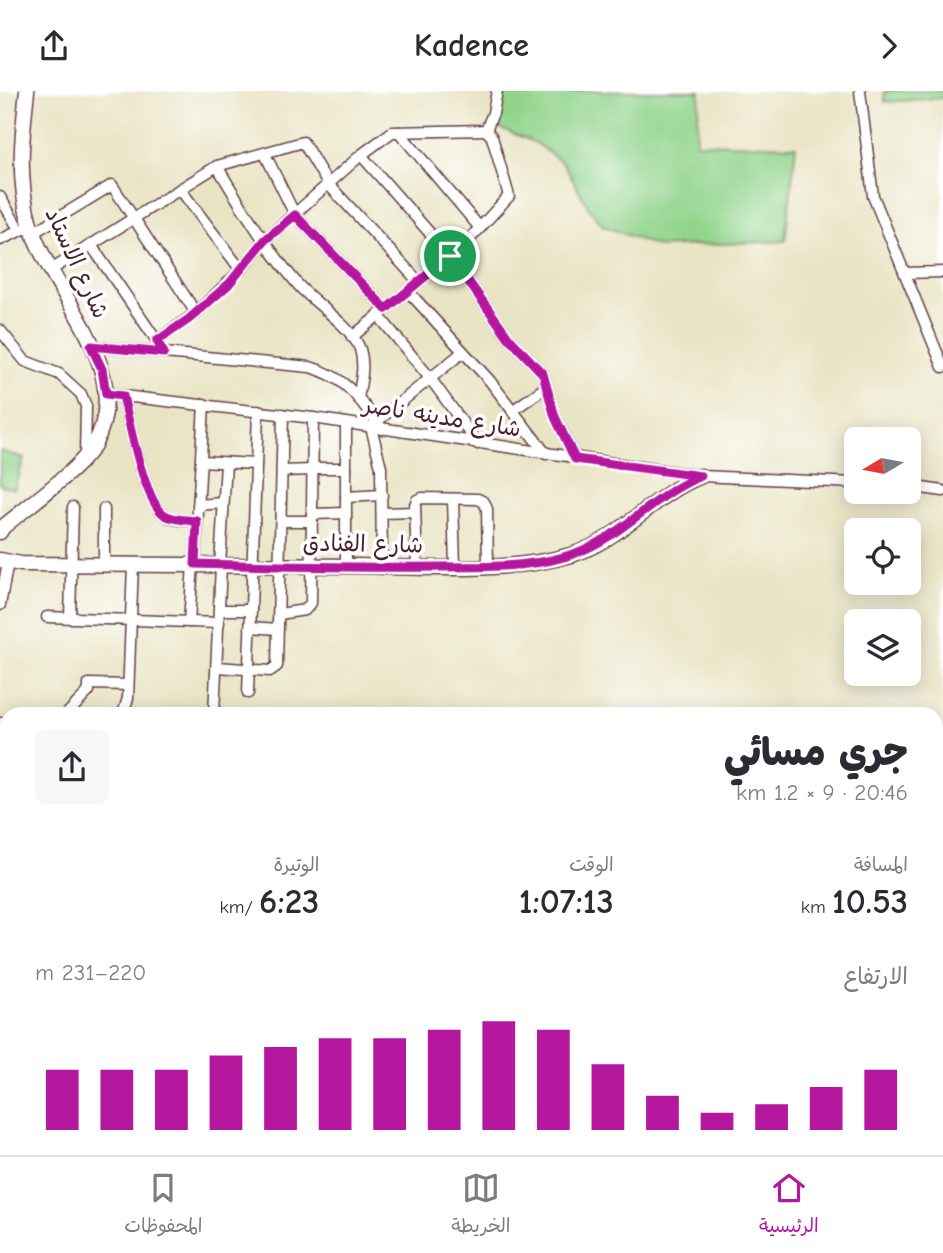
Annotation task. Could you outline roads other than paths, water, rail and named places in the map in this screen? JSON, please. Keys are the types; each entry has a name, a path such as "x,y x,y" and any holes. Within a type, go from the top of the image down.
{"street":[{"name":"شارع الاستاد","path":"0,532 85,458 104,421 106,394 102,369 28,230 20,162 27,91"},
{"path":"486,130 493,113 497,91"},
{"path":"860,91 873,196 883,226 943,367"},
{"path":"157,341 196,313 241,269 265,240 361,155 392,132 486,130"},
{"path":"352,337 450,256 509,196 492,137 486,130"},
{"path":"399,132 480,228"},
{"path":"51,270 217,166 303,142 328,184 419,282"},
{"path":"265,154 295,215 382,312 478,444"},
{"path":"361,155 450,256 509,338 543,374 555,417 575,459"},
{"path":"217,166 249,220 301,287 352,337 359,349 362,364 358,398"},
{"path":"0,240 28,230 112,185 196,313"},
{"path":"180,189 241,269"},
{"path":"0,197 28,230"},
{"path":"91,245 164,353"},
{"path":"905,273 943,272"},
{"path":"408,291 464,352 546,454"},
{"path":"0,330 25,361 60,374 81,394 86,406 85,458"},
{"path":"91,346 310,367 337,377 358,398 376,426 381,467 382,567"},
{"path":"376,426 464,352"},
{"path":"513,411 546,387"},
{"name":"شارع مدينه ناصر","path":"106,394 376,426 575,459 701,476 844,482"},
{"path":"123,396 139,464 158,509 169,517 197,521"},
{"path":"189,622 204,404"},
{"path":"247,693 258,411"},
{"path":"218,667 270,671 276,669 283,414"},
{"path":"278,614 306,610 310,606 313,418"},
{"path":"346,423 346,566"},
{"path":"201,461 256,464"},
{"path":"215,707 226,463"},
{"path":"282,471 346,468"},
{"name":"شارع الفنادق","path":"4,561 455,567 551,561 597,544 676,487 701,476"},
{"path":"921,488 943,491"},
{"path":"346,497 382,495"},
{"path":"417,567 415,503 419,499 481,500 486,505 488,566"},
{"path":"453,499 455,567"},
{"path":"198,505 223,503"},
{"path":"70,618 73,507"},
{"path":"104,509 104,564"},
{"path":"382,513 415,512"},
{"path":"281,521 346,513"},
{"path":"0,605 4,561"},
{"path":"125,707 128,698 133,564"},
{"path":"220,610 251,610"},
{"path":"47,617 219,623"},
{"path":"250,627 278,629"},
{"path":"74,707 89,691 89,684 128,685"}]}
